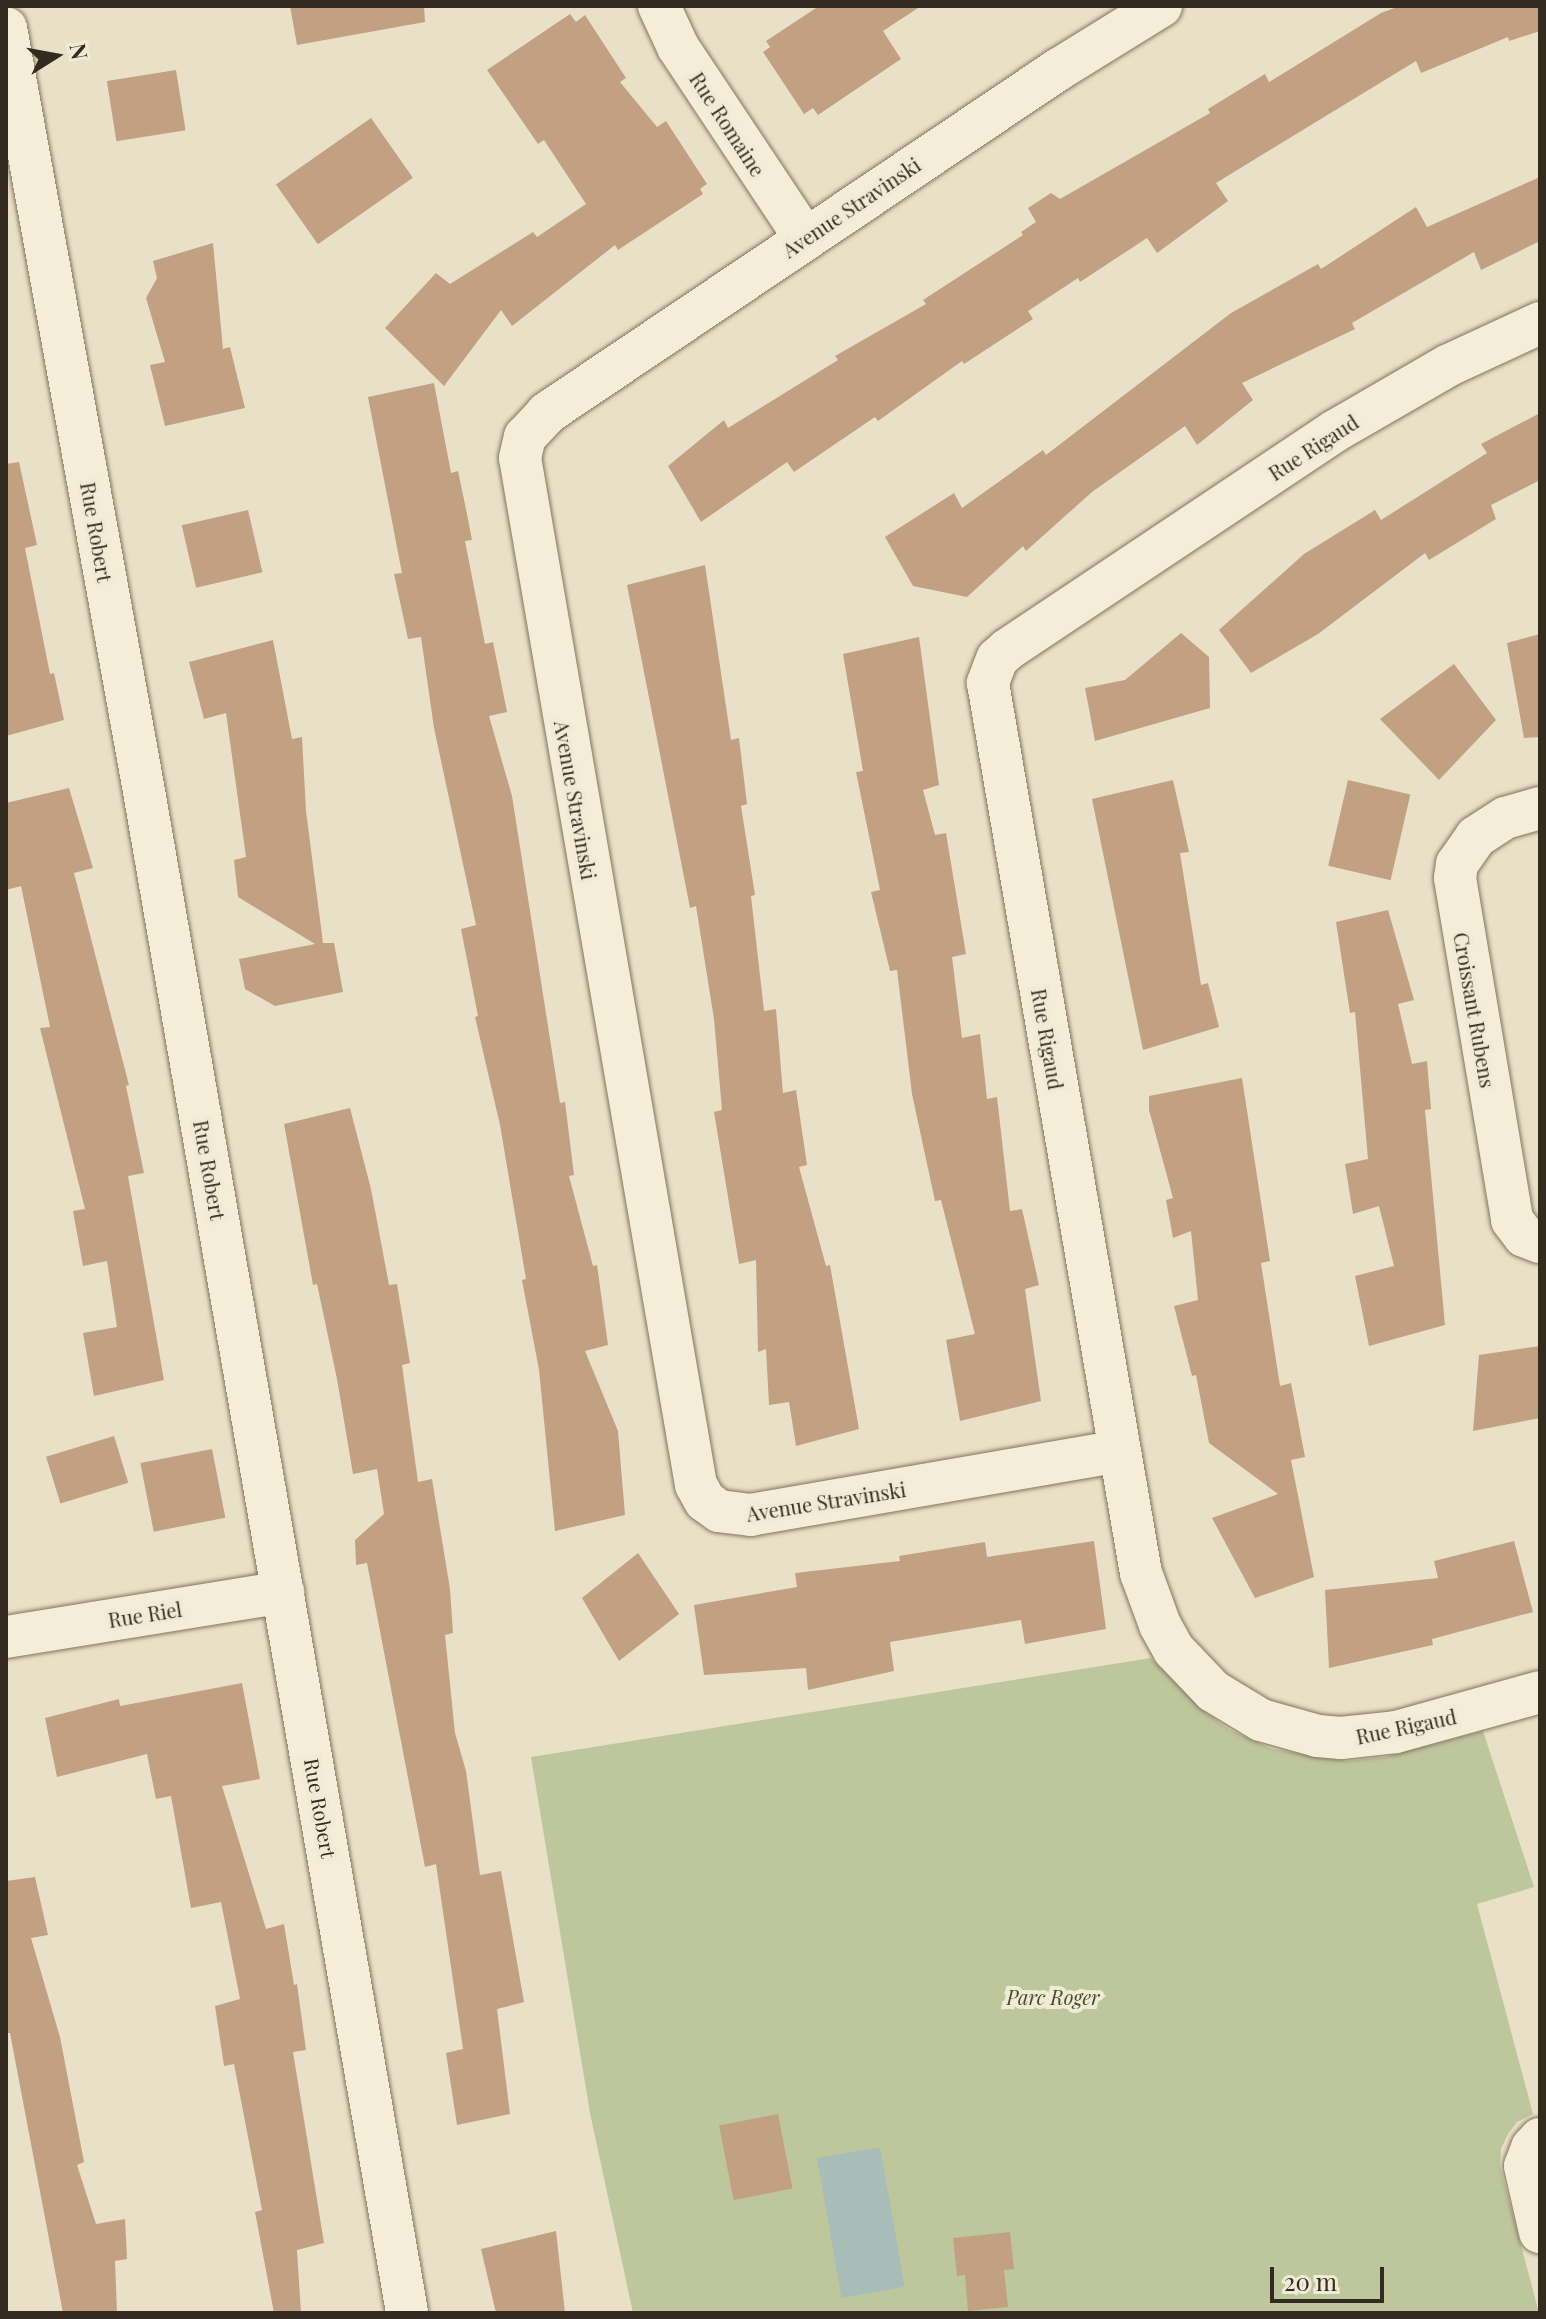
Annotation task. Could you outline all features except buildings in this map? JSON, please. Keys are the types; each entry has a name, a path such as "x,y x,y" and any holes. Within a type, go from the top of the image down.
{"street":[{"name":"Rue Romaine","path":"659,6 678,47 805,238"},
{"name":"Avenue Stravinski","path":"1120,1451 751,1515 732,1515 705,1501 690,1467 520,458 531,428 547,413 1059,69 1161,6"},
{"name":"Rue Robert","path":"6,28 283,1592 407,2313"},
{"name":"Rue Rigaud","path":"1540,323 1449,365 1335,431 1007,650 991,670 988,683 1141,1573 1160,1625 1193,1671 1237,1707 1292,1731 1341,1738 1396,1732 1540,1692"},
{"name":"Croissant Rubens","path":"1540,808 1505,818 1476,837 1465,850 1455,878 1512,1220 1524,1236 1540,1242"},
{"name":"Rue Riel","path":"6,1637 283,1592"},
{"path":"1540,2139 1532,2148 1525,2166 1540,2232"}],"green space":[{"name":"Parc Roger","path":"1151,1658 1205,1712 1230,1730 1272,1749 1347,1761 1385,1757 1483,1731 1534,1887 1477,1904 1533,2114 1517,2122 1508,2134 1501,2149 1500,2166 1539,2313 633,2313 590,2113 531,1757"}],"water":[{"path":"880,2147 905,2287 842,2298 817,2158"}]}
